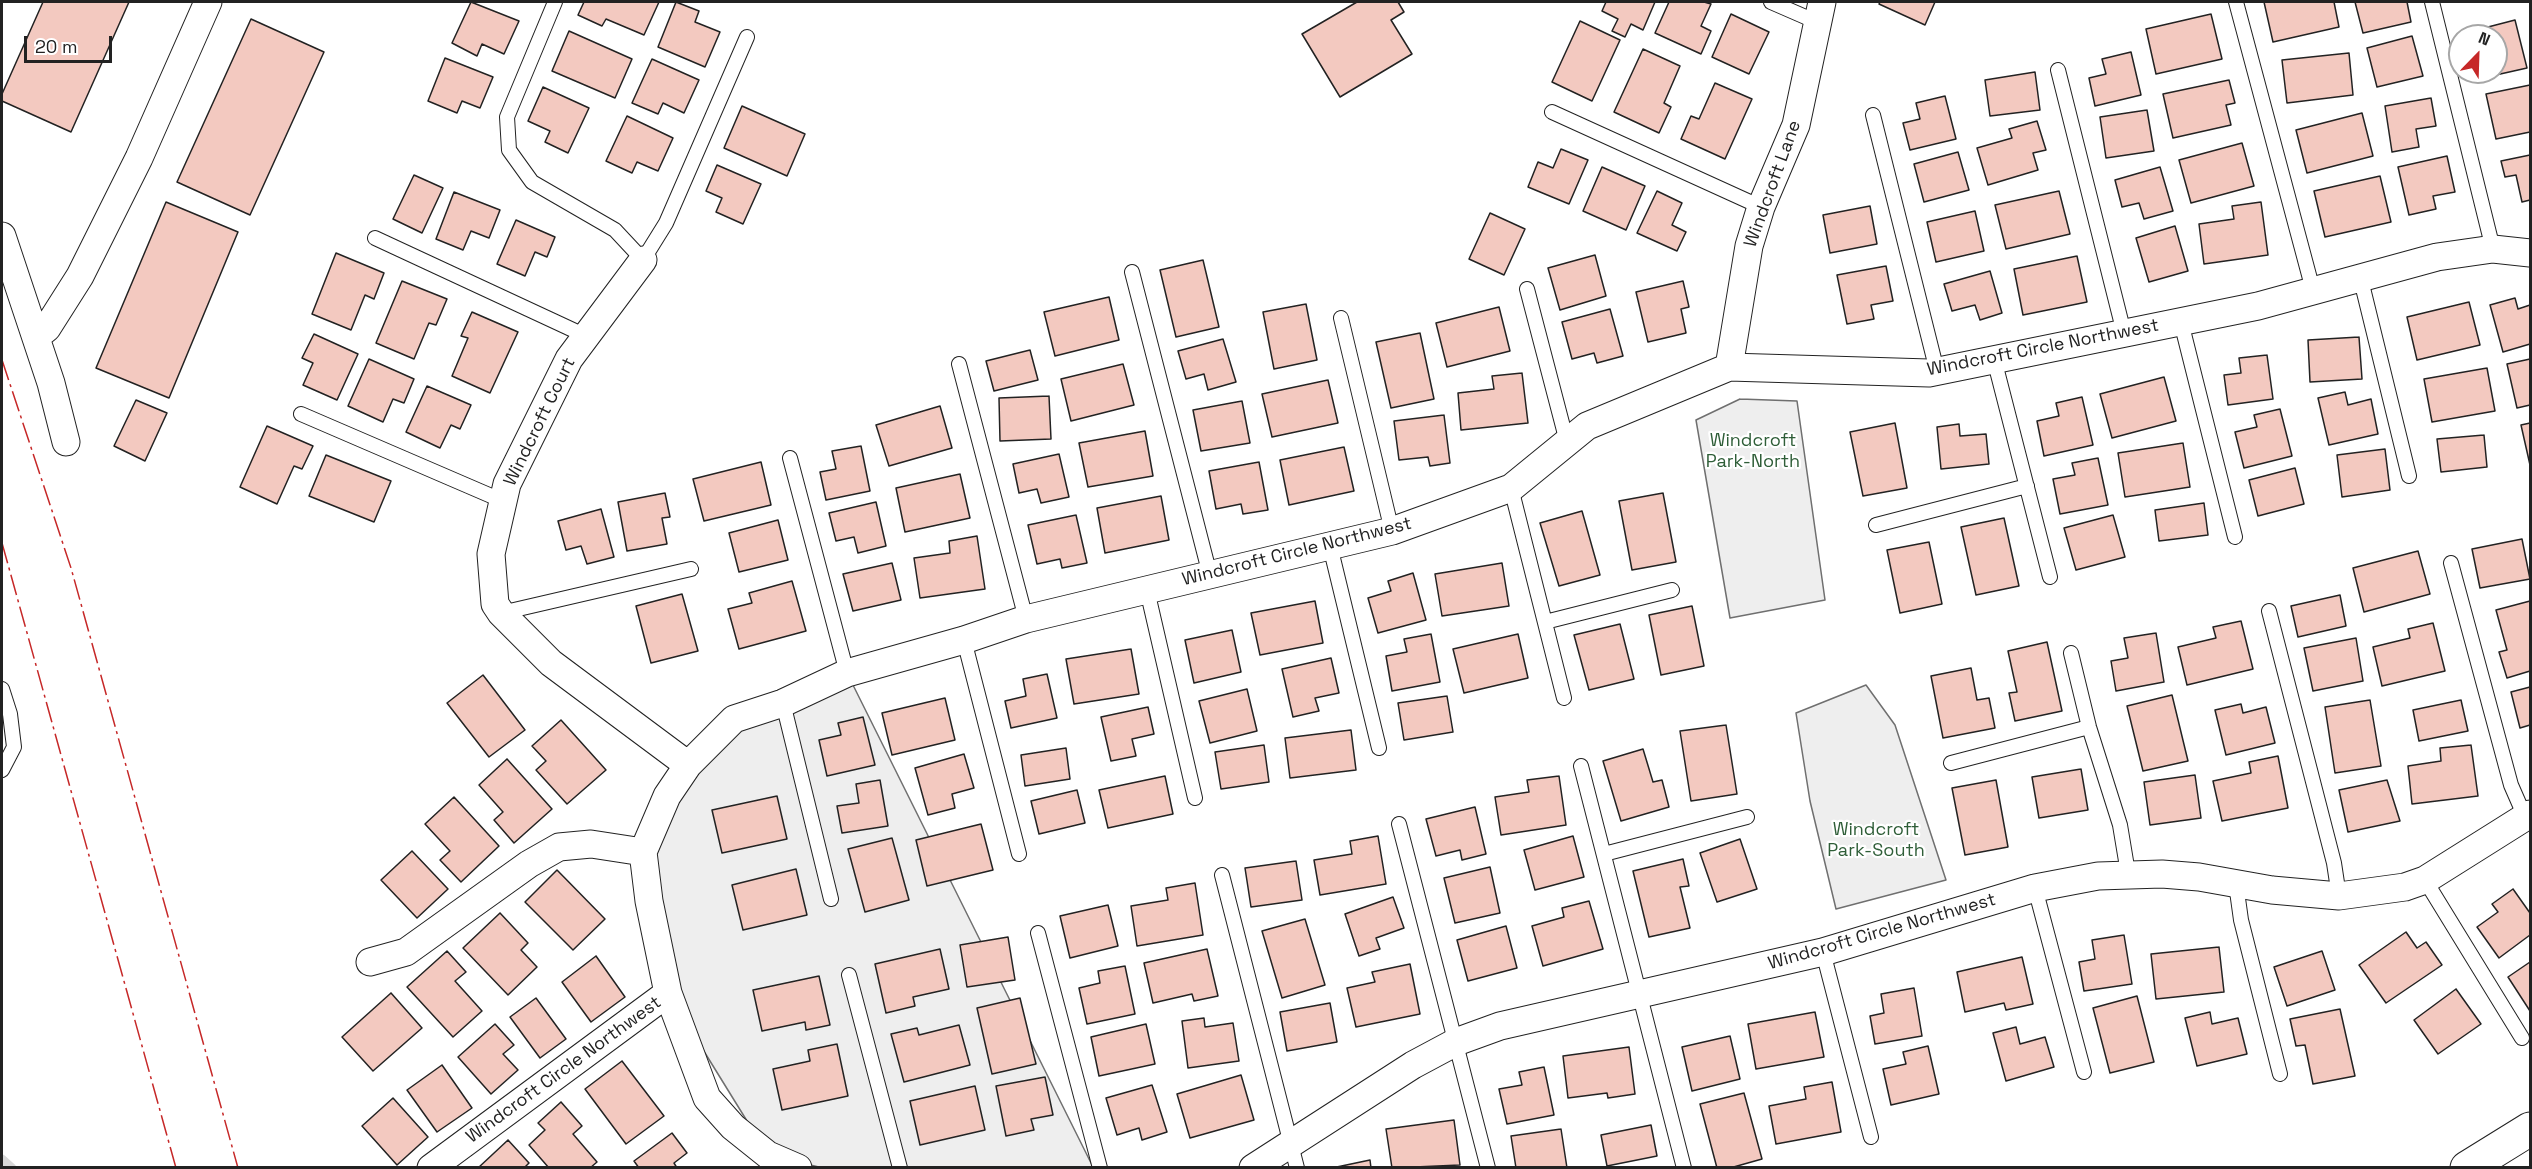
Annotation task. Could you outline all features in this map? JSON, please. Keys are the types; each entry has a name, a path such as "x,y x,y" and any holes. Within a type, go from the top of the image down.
{"street":[{"path":"36,337 47,328 80,276 139,158 208,2"},
{"name":"Windcroft Lane","path":"1729,367 1749,246 1761,207 1796,125 1820,12"},
{"path":"2,236 51,383 66,442"},
{"name":"Windcroft Circle Northwest","path":"798,1167 760,1161 707,1098 668,993 649,901 643,852 667,796 688,765 734,719 783,702 847,673 964,640 1026,619 1392,531 1511,488 1587,426 1729,367 1937,371 2258,306 2360,276 2437,257 2493,249 2530,253"},
{"name":"Windcroft Court","path":"501,613 495,604 491,554 507,484 564,369 643,260"},
{"path":"501,613 551,663 688,765"},
{"name":"Windcroft Circle Northwest","path":"1253,1167 1294,1156 1413,1065 1456,1042 1500,1026 1823,952 2068,880 2128,873 2199,877 2236,884 2339,896 2405,887 2425,879 2528,815"},
{"path":"370,962 406,952 529,864 558,847 591,843 643,852"},
{"name":"Windcroft Circle Northwest","path":"431,1167 668,993"},
{"path":"2467,1167 2530,1129"}],"lane":[{"path":"555,2 507,117 509,150 531,182 615,230 643,260 666,223 747,37"},
{"path":"1771,2 1820,12"},
{"path":"2236,2 2313,290"},
{"path":"2432,2 2493,249"},
{"path":"2058,70 2124,333"},
{"path":"1552,112 1761,207"},
{"path":"1874,115 1937,371"},
{"path":"375,238 586,336"},
{"path":"1132,272 1210,575"},
{"path":"2360,276 2409,476"},
{"path":"1527,289 1567,442"},
{"path":"1341,318 1392,531"},
{"path":"2181,322 2235,537"},
{"path":"1994,359 2050,577"},
{"path":"959,364 1026,619"},
{"path":"301,414 503,501"},
{"path":"790,458 847,673"},
{"path":"1876,525 2026,486"},
{"path":"1511,488 1564,698"},
{"path":"1330,546 1379,748"},
{"path":"2451,563 2511,785 2528,815"},
{"path":"501,613 691,569"},
{"path":"1147,590 1195,798"},
{"path":"1545,622 1672,590"},
{"path":"2269,611 2334,863 2339,896"},
{"path":"964,640 1019,854"},
{"path":"2071,653 2089,727 2120,825 2128,873"},
{"path":"2,689 10,714 14,747 2,770"},
{"path":"783,702 831,899"},
{"path":"1951,763 2089,727"},
{"path":"1581,766 1684,1167"},
{"path":"1604,854 1747,817"},
{"path":"1399,824 1488,1167"},
{"path":"1222,876 1294,1156"},
{"path":"2425,879 2522,1038"},
{"path":"2236,884 2241,920 2280,1074"},
{"path":"2035,888 2084,1072"},
{"path":"1038,933 1100,1167"},
{"path":"1823,952 1871,1137"},
{"path":"849,975 900,1167"}],"green space":[{"name":"Windcroft Park-North","path":"1740,399 1797,401 1825,600 1730,618 1696,420"},
{"path":"847,673 1093,1167 823,1168 768,1155 668,993 643,852 688,765 783,703"},
{"name":"Windcroft Park-South","path":"1866,685 1895,725 1946,880 1836,909 1810,801 1796,713"}],"building":[{"path":"43,2 129,2 71,132 2,101 2,94"},
{"path":"471,2 519,21 504,54 482,44 477,56 452,43"},
{"path":"584,2 659,2 644,35 606,19 602,26 578,15"},
{"path":"676,2 699,11 695,22 720,32 705,67 658,47"},
{"path":"1357,2 1398,2 1404,12 1391,20 1412,54 1340,97 1302,34"},
{"path":"1606,2 1655,2 1643,30 1631,24 1625,37 1612,31 1618,19 1602,11"},
{"path":"1669,2 1711,4 1701,26 1711,31 1701,54 1655,33"},
{"path":"1880,2 1935,2 1925,25 1879,4"},
{"path":"2264,2 2334,2 2339,27 2273,42"},
{"path":"2355,2 2407,2 2411,22 2363,33"},
{"path":"1731,14 1769,32 1749,74 1712,57"},
{"path":"2211,14 2222,59 2156,74 2146,29"},
{"path":"251,19 324,52 250,215 177,182"},
{"path":"2515,20 2527,68 2508,72 2508,24 2500,24"},
{"path":"1580,21 1620,40 1592,101 1552,82"},
{"path":"569,31 632,59 615,98 552,71"},
{"path":"2412,36 2423,76 2377,87 2367,48"},
{"path":"1643,49 1680,66 1664,103 1671,107 1659,133 1614,112"},
{"path":"2131,52 2141,95 2095,106 2089,78 2106,74 2102,59"},
{"path":"2349,53 2353,95 2287,103 2282,60"},
{"path":"445,58 493,77 480,108 462,101 457,113 428,101"},
{"path":"652,59 699,80 684,113 663,103 658,114 632,103"},
{"path":"2035,72 2040,110 1990,116 1985,80"},
{"path":"2229,80 2235,103 2226,105 2231,125 2173,138 2163,94"},
{"path":"1715,83 1752,99 1725,159 1681,139 1691,116 1699,119"},
{"path":"2530,85 2530,132 2496,139 2486,94"},
{"path":"543,87 589,108 568,153 545,142 550,131 528,121"},
{"path":"1945,96 1956,139 1910,150 1903,123 1920,119 1916,103"},
{"path":"2431,98 2436,126 2416,129 2419,147 2392,152 2385,106"},
{"path":"742,106 805,134 787,176 724,148"},
{"path":"2147,110 2154,151 2106,158 2100,117"},
{"path":"2362,113 2373,156 2307,173 2296,130"},
{"path":"627,116 673,138 658,171 637,162 632,173 606,161"},
{"path":"2037,121 2046,150 2033,153 2038,170 1988,185 1977,148 2012,138 2009,129"},
{"path":"2242,143 2254,186 2191,203 2179,160"},
{"path":"1561,149 1588,160 1569,204 1528,187 1538,162 1553,168"},
{"path":"1958,152 1969,190 1924,202 1914,164"},
{"path":"2530,155 2530,200 2522,202 2516,175 2505,177 2501,161"},
{"path":"2447,156 2455,192 2433,196 2436,209 2409,215 2398,167"},
{"path":"717,165 761,184 743,224 716,212 722,198 706,191"},
{"path":"1602,167 1645,186 1626,230 1583,211"},
{"path":"2160,167 2173,211 2144,219 2139,203 2122,207 2115,180"},
{"path":"414,175 443,188 422,233 393,219"},
{"path":"2380,176 2391,222 2325,237 2314,191"},
{"path":"1657,191 1682,203 1672,225 1686,232 1677,251 1637,233"},
{"path":"2059,191 2070,234 2006,249 1995,205"},
{"path":"454,192 500,210 489,238 471,231 463,250 436,239"},
{"path":"166,202 238,232 169,398 96,368"},
{"path":"2261,202 2268,255 2204,264 2199,224 2234,219 2232,206"},
{"path":"1870,206 1877,244 1830,253 1823,215"},
{"path":"1975,211 1984,251 1936,262 1927,222"},
{"path":"1490,213 1525,229 1504,275 1469,259"},
{"path":"516,220 555,237 547,257 535,252 525,276 497,264"},
{"path":"2175,226 2188,271 2149,282 2136,238"},
{"path":"336,253 384,273 374,299 365,295 351,330 312,314"},
{"path":"1595,255 1606,296 1560,310 1548,268"},
{"path":"2077,256 2087,302 2023,315 2014,269"},
{"path":"1203,260 1219,327 1176,337 1160,270"},
{"path":"1886,266 1893,301 1871,305 1874,319 1847,324 1837,275"},
{"path":"1990,271 2002,313 1980,320 1975,305 1952,311 1944,284"},
{"path":"402,281 447,299 436,325 429,323 414,359 376,343"},
{"path":"1683,281 1689,307 1681,309 1686,333 1648,342 1636,292"},
{"path":"1109,297 1119,340 1055,356 1044,312"},
{"path":"2515,298 2518,309 2530,305 2530,344 2503,352 2490,305"},
{"path":"2469,302 2480,345 2417,360 2407,317"},
{"path":"1306,304 1317,360 1274,369 1263,312"},
{"path":"1499,307 1510,351 1447,367 1436,323"},
{"path":"1610,309 1623,356 1597,363 1594,353 1572,359 1562,322"},
{"path":"472,312 518,332 490,393 452,376 468,338 461,336"},
{"path":"1420,333 1434,399 1391,408 1376,342"},
{"path":"314,334 358,354 337,400 303,385 313,363 302,358"},
{"path":"2359,337 2362,379 2310,382 2308,340"},
{"path":"1223,339 1236,382 1208,390 1204,374 1186,379 1178,351"},
{"path":"1030,350 1038,380 994,391 986,361"},
{"path":"2267,355 2273,399 2228,405 2224,375 2241,373 2239,358"},
{"path":"369,359 414,379 404,403 393,399 383,422 348,406"},
{"path":"2530,359 2530,405 2517,408 2507,364"},
{"path":"1123,364 1134,405 1071,421 1061,379"},
{"path":"2487,368 2495,411 2432,422 2424,379"},
{"path":"1522,373 1528,423 1461,430 1458,393 1494,389 1492,376"},
{"path":"2164,377 2176,421 2112,438 2100,394"},
{"path":"1328,380 1338,423 1272,437 1262,394"},
{"path":"427,386 471,405 460,429 451,425 440,448 406,432"},
{"path":"2345,392 2348,405 2371,399 2378,434 2329,445 2318,398"},
{"path":"1049,396 1051,439 1000,441 999,398"},
{"path":"2082,397 2093,445 2044,456 2037,421 2059,416 2056,403"},
{"path":"136,400 167,413 145,461 114,446"},
{"path":"1242,401 1250,443 1201,451 1193,410"},
{"path":"940,406 952,448 889,466 876,425"},
{"path":"2280,409 2292,456 2244,468 2235,432 2257,427 2254,415"},
{"path":"1444,415 1450,463 1430,466 1428,457 1399,460 1394,421"},
{"path":"1895,423 1907,488 1863,496 1850,432"},
{"path":"2530,423 2530,465 2521,425"},
{"path":"1959,424 1960,436 1986,434 1989,464 1941,469 1937,427"},
{"path":"267,426 313,446 302,469 294,466 277,504 240,487"},
{"path":"1145,431 1153,476 1088,487 1079,443"},
{"path":"2484,435 2487,467 2441,472 2437,439"},
{"path":"2183,443 2190,487 2125,497 2118,453"},
{"path":"861,446 870,491 826,500 820,472 836,469 832,451"},
{"path":"1344,447 1354,491 1289,505 1280,460"},
{"path":"2385,449 2390,490 2342,497 2337,455"},
{"path":"1059,454 1069,497 1041,503 1037,489 1019,493 1013,464"},
{"path":"326,455 391,481 374,522 309,496"},
{"path":"2098,458 2108,505 2060,514 2053,479 2075,475 2072,463"},
{"path":"761,462 771,505 704,521 693,479"},
{"path":"1259,462 1268,510 1243,514 1241,504 1216,509 1209,471"},
{"path":"2295,468 2304,504 2258,516 2249,480"},
{"path":"960,474 970,518 905,532 896,488"},
{"path":"665,493 670,517 662,518 667,544 627,551 618,502"},
{"path":"1663,493 1676,562 1632,570 1619,501"},
{"path":"1161,496 1169,540 1105,553 1097,508"},
{"path":"876,502 886,546 858,553 854,537 836,541 829,513"},
{"path":"2204,503 2208,535 2159,541 2155,510"},
{"path":"601,509 614,557 587,564 581,546 566,550 558,521"},
{"path":"1582,511 1600,575 1559,586 1540,523"},
{"path":"1076,515 1087,563 1062,568 1060,559 1037,564 1028,525"},
{"path":"2113,515 2125,557 2076,570 2064,528"},
{"path":"2004,518 2019,586 1976,595 1961,527"},
{"path":"778,520 788,560 739,572 729,533"},
{"path":"977,536 985,589 920,598 914,558 950,553 949,541"},
{"path":"2522,539 2530,579 2480,588 2472,549"},
{"path":"1929,542 1942,604 1900,613 1887,550"},
{"path":"2418,551 2430,594 2364,612 2353,568"},
{"path":"892,563 901,600 853,611 843,574"},
{"path":"1502,563 1509,606 1442,616 1435,574"},
{"path":"1413,573 1426,620 1378,633 1368,598 1391,591 1388,581"},
{"path":"792,581 806,631 739,649 728,609 752,603 749,593"},
{"path":"682,594 698,651 651,663 636,606"},
{"path":"2340,595 2346,626 2298,637 2291,606"},
{"path":"1315,601 1323,643 1260,655 1251,613"},
{"path":"2530,601 2530,671 2507,678 2499,652 2507,650 2496,610"},
{"path":"1692,606 1704,666 1661,675 1649,615"},
{"path":"2241,621 2253,669 2187,685 2178,647 2216,638 2213,627"},
{"path":"2433,623 2445,671 2382,686 2373,647 2410,638 2408,629"},
{"path":"1620,624 1634,679 1589,690 1574,635"},
{"path":"1232,630 1241,672 1194,683 1185,640"},
{"path":"2156,633 2164,682 2116,691 2111,661 2128,658 2124,638"},
{"path":"1431,634 1440,682 1392,691 1386,656 1407,652 1404,639"},
{"path":"1518,634 1528,678 1464,693 1453,649"},
{"path":"2356,638 2363,681 2313,691 2304,648"},
{"path":"2047,642 2062,711 2015,721 2009,693 2017,692 2008,651"},
{"path":"1131,649 1139,694 1074,704 1066,659"},
{"path":"1331,658 1339,693 1315,698 1319,711 1293,717 1282,669"},
{"path":"1971,668 1977,700 1989,698 1995,728 1943,738 1931,676"},
{"path":"1047,674 1057,718 1011,728 1005,701 1026,696 1023,679"},
{"path":"483,675 525,730 489,757 447,703"},
{"path":"2530,687 2530,725 2520,728 2511,692"},
{"path":"1247,689 1257,731 1210,743 1199,701"},
{"path":"2172,695 2188,761 2143,771 2127,706"},
{"path":"1447,696 1453,732 1404,740 1398,703"},
{"path":"945,698 955,740 892,755 882,713"},
{"path":"2370,700 2381,766 2335,773 2325,707"},
{"path":"2461,700 2468,731 2419,741 2413,710"},
{"path":"2241,704 2243,713 2266,707 2275,743 2226,755 2215,710"},
{"path":"1148,707 1154,734 1132,739 1136,756 1111,761 1101,717"},
{"path":"863,717 875,765 827,776 819,740 841,735 838,723"},
{"path":"561,720 606,770 567,804 536,770 546,761 532,746"},
{"path":"1726,725 1737,794 1691,801 1680,731"},
{"path":"1351,730 1356,770 1290,778 1285,738"},
{"path":"1264,745 1269,782 1221,789 1215,752"},
{"path":"2471,745 2478,796 2412,804 2408,766 2441,761 2440,748"},
{"path":"1066,748 1070,779 1025,786 1021,755"},
{"path":"1643,749 1653,782 1662,780 1669,807 1621,821 1603,761"},
{"path":"964,754 974,788 952,794 955,808 928,815 915,768"},
{"path":"2278,756 2288,808 2222,821 2213,781 2251,773 2249,762"},
{"path":"507,759 552,809 514,843 494,820 503,812 479,785"},
{"path":"2081,769 2088,810 2039,818 2032,777"},
{"path":"2195,775 2201,818 2150,825 2144,782"},
{"path":"1165,776 1173,814 1108,828 1099,790"},
{"path":"1559,776 1566,825 1501,835 1495,797 1529,792 1527,780"},
{"path":"880,780 888,826 842,833 837,806 859,803 856,784"},
{"path":"1996,780 2008,847 1965,855 1952,788"},
{"path":"2387,780 2400,821 2348,832 2339,790"},
{"path":"1077,790 1085,823 1039,834 1031,801"},
{"path":"777,796 787,839 722,853 712,810"},
{"path":"454,797 499,846 461,882 440,860 450,851 425,824"},
{"path":"1475,807 1486,854 1462,860 1460,850 1436,856 1426,819"},
{"path":"981,824 993,870 927,886 916,840"},
{"path":"1378,836 1386,884 1320,895 1314,860 1352,854 1350,841"},
{"path":"1573,836 1584,877 1535,890 1524,850"},
{"path":"892,838 909,900 865,912 848,849"},
{"path":"1740,839 1757,889 1717,902 1700,853"},
{"path":"412,851 448,889 417,918 381,880"},
{"path":"1683,859 1689,886 1680,887 1690,928 1649,937 1633,871"},
{"path":"1296,861 1302,900 1251,907 1245,868"},
{"path":"1490,867 1500,913 1455,923 1444,878"},
{"path":"796,869 807,915 743,930 732,885"},
{"path":"557,870 605,919 573,950 525,902"},
{"path":"1195,883 1203,935 1137,946 1131,906 1168,900 1166,888"},
{"path":"2513,889 2530,913 2530,935 2499,958 2477,927 2498,912 2492,904"},
{"path":"1393,897 1404,928 1376,938 1380,949 1359,956 1345,914"},
{"path":"1589,901 1603,949 1543,966 1532,926 1564,917 1562,908"},
{"path":"1108,905 1118,946 1070,958 1060,916"},
{"path":"500,913 528,943 521,950 537,967 508,995 463,948"},
{"path":"1305,919 1325,985 1282,998 1262,931"},
{"path":"1506,926 1517,968 1468,981 1457,940"},
{"path":"2406,932 2417,948 2426,942 2442,965 2386,1003 2359,965"},
{"path":"2124,935 2132,984 2084,991 2079,962 2095,959 2092,940"},
{"path":"1008,937 1015,980 967,987 960,945"},
{"path":"2219,947 2224,992 2156,999 2151,954"},
{"path":"940,949 949,989 913,997 915,1006 886,1013 875,964"},
{"path":"1207,949 1218,996 1194,1001 1192,994 1153,1003 1144,963"},
{"path":"447,951 466,972 455,981 482,1011 453,1037 407,987"},
{"path":"2322,951 2335,990 2287,1006 2274,967"},
{"path":"596,956 625,997 591,1022 562,982"},
{"path":"2022,957 2033,1004 2006,1010 2004,1003 1965,1012 1957,972"},
{"path":"2530,962 2530,1011 2508,977"},
{"path":"1410,964 1420,1014 1356,1027 1347,988 1375,982 1372,972"},
{"path":"1125,966 1135,1014 1087,1024 1079,988 1100,983 1098,971"},
{"path":"819,976 830,1025 806,1030 805,1022 762,1031 753,990"},
{"path":"1914,988 1922,1036 1875,1044 1870,1016 1884,1013 1881,994"},
{"path":"2456,989 2481,1024 2438,1054 2414,1020"},
{"path":"391,993 422,1028 373,1071 342,1037"},
{"path":"2137,996 2154,1062 2110,1073 2093,1008"},
{"path":"536,998 566,1039 540,1058 510,1017"},
{"path":"1020,998 1036,1064 992,1074 977,1008"},
{"path":"1330,1003 1337,1042 1287,1051 1280,1012"},
{"path":"2340,1009 2355,1076 2313,1084 2305,1045 2296,1046 2290,1019"},
{"path":"1815,1012 1824,1057 1756,1069 1748,1024"},
{"path":"2210,1012 2212,1024 2238,1018 2247,1054 2197,1066 2185,1018"},
{"path":"1204,1018 1205,1027 1233,1023 1239,1061 1188,1068 1182,1021"},
{"path":"495,1024 514,1045 503,1054 518,1070 491,1094 458,1057"},
{"path":"1146,1024 1155,1064 1099,1076 1091,1037"},
{"path":"959,1025 970,1065 904,1082 891,1034 917,1028 919,1035"},
{"path":"2016,1027 2020,1044 2045,1037 2054,1067 2006,1081 1993,1033"},
{"path":"1730,1036 1740,1079 1692,1091 1682,1047"},
{"path":"837,1044 848,1096 782,1110 773,1069 810,1061 808,1050"},
{"path":"1928,1046 1939,1094 1891,1105 1883,1069 1906,1064 1903,1052"},
{"path":"1629,1047 1635,1094 1608,1098 1607,1093 1568,1098 1563,1056"},
{"path":"622,1061 664,1116 626,1144 585,1089"},
{"path":"442,1065 472,1108 437,1132 407,1090"},
{"path":"1544,1067 1554,1115 1507,1124 1499,1089 1522,1085 1519,1072"},
{"path":"1241,1075 1254,1120 1190,1138 1177,1094"},
{"path":"1045,1077 1053,1115 1031,1119 1034,1130 1006,1136 996,1086"},
{"path":"1832,1082 1841,1132 1776,1144 1769,1106 1806,1099 1804,1087"},
{"path":"1152,1085 1167,1132 1142,1140 1139,1128 1117,1135 1106,1098"},
{"path":"975,1086 985,1130 920,1145 910,1101"},
{"path":"1744,1093 1762,1159 1730,1168 1717,1168 1700,1104"},
{"path":"393,1098 428,1137 397,1165 362,1126"},
{"path":"561,1102 582,1126 573,1134 597,1162 590,1168 549,1168 529,1145 545,1130 538,1123"},
{"path":"1454,1120 1460,1165 1392,1168 1386,1129"},
{"path":"1651,1125 1657,1156 1607,1166 1601,1135"},
{"path":"1561,1129 1567,1168 1516,1168 1511,1136"},
{"path":"672,1133 687,1153 674,1163 677,1168 639,1168 634,1161"},
{"path":"508,1140 529,1163 524,1168 478,1168"},
{"path":"1370,1160 1371,1168 1332,1168"}],"waterway":[{"path":"2,1159 12,1168"}],"power":[{"path":"2,360 71,568 238,1168"},
{"path":"2,543 176,1168"}]}
